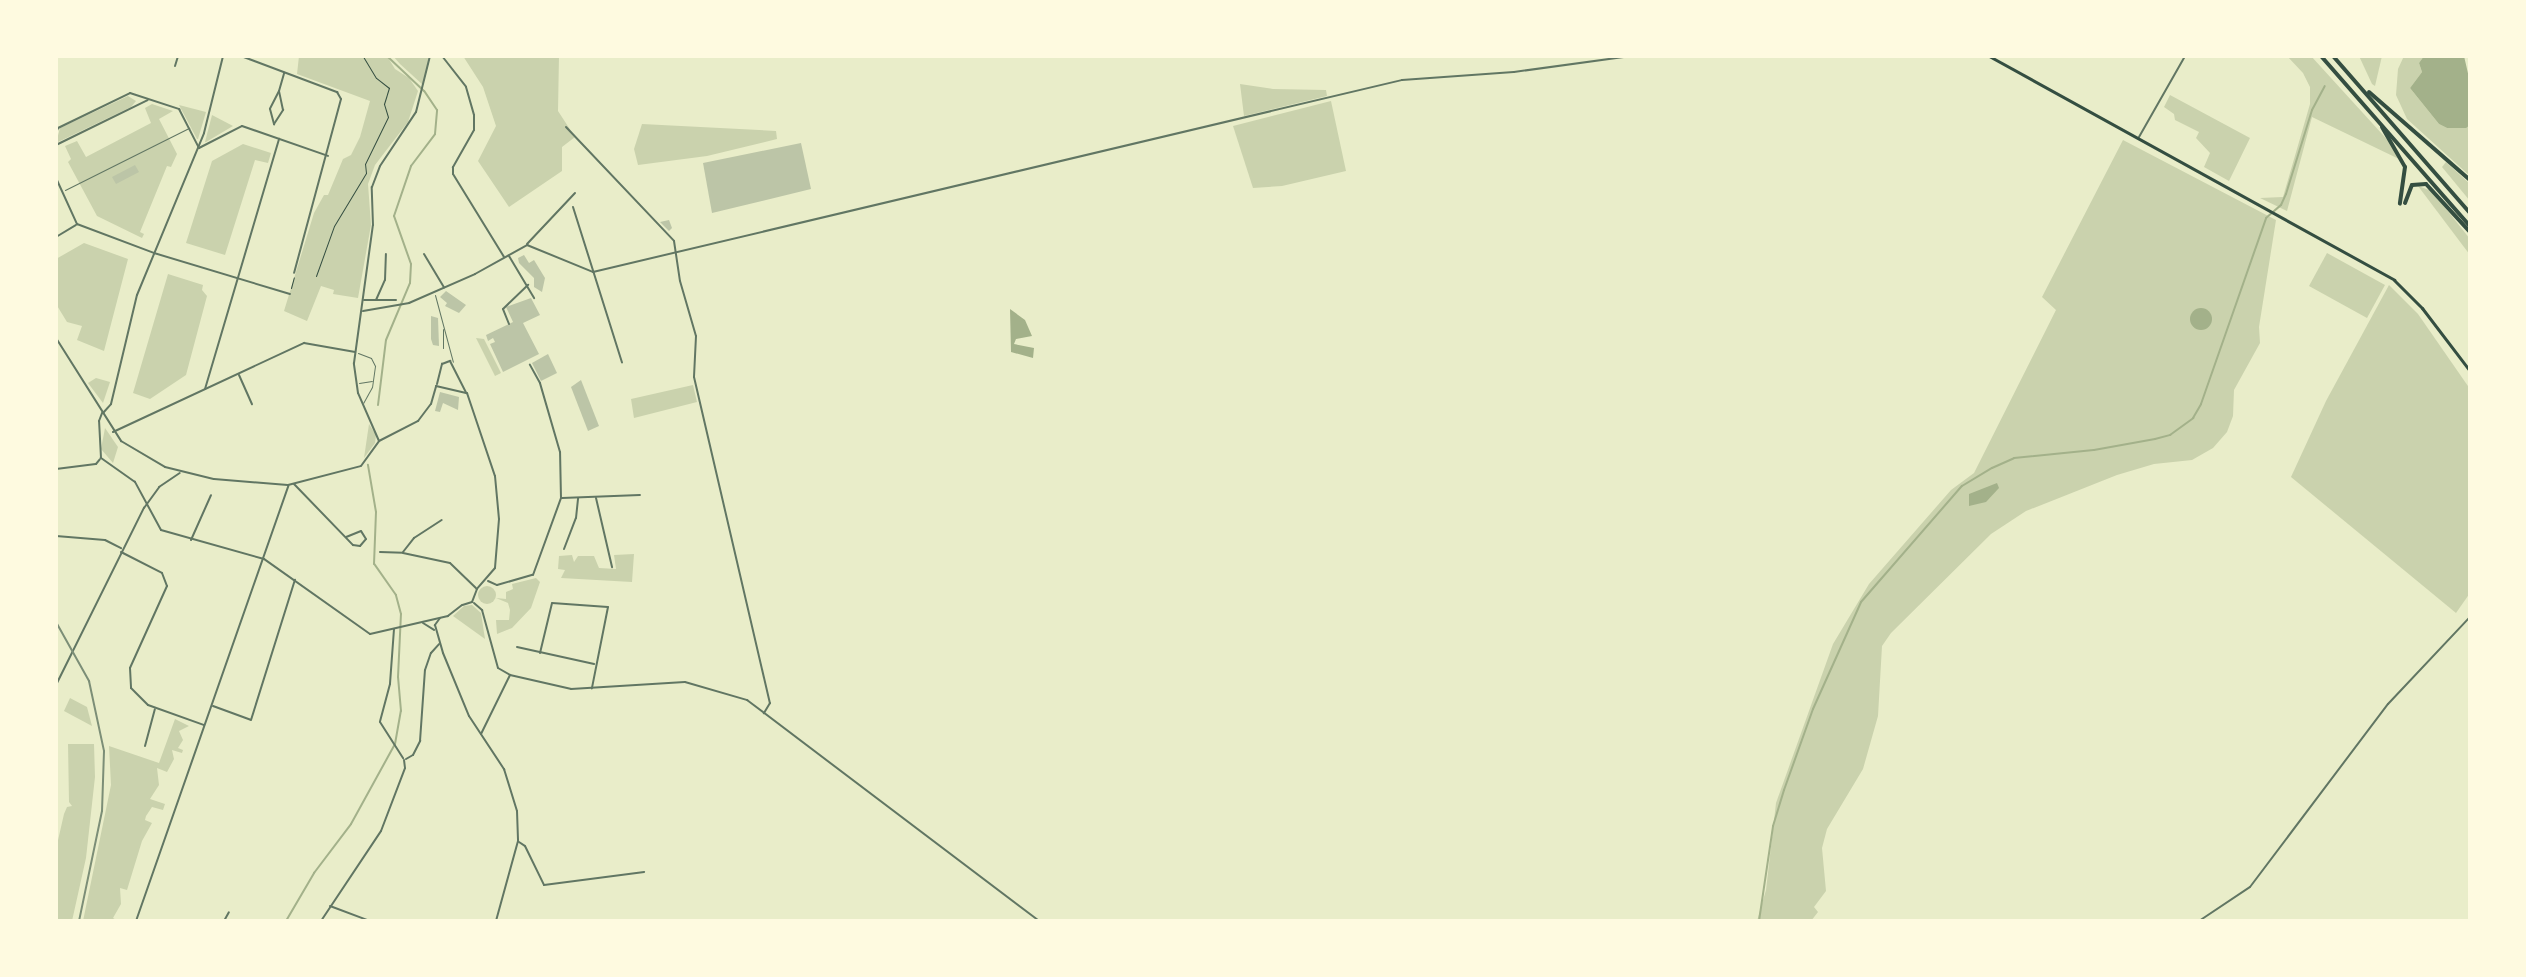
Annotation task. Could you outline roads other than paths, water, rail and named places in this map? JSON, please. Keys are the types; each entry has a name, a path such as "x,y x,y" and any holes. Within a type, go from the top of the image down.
{"highway":[{"path":"2321,56 2367,105 2470,229"},
{"path":"2333,56 2470,213"},
{"path":"2354,79 2470,180"},
{"path":"2367,105 2403,160 2402,204 2412,185 2426,184 2470,229"}],"main road":[{"path":"1989,56 2362,261 2405,289 2470,371"}],"street":[{"path":"175,66 178,56"},
{"path":"56,469 96,464 101,458 99,421 111,404 137,295 199,148 223,56"},
{"path":"241,56 340,95 328,156 294,273"},
{"path":"379,441 355,379 373,225 372,187 380,166 409,127 430,56"},
{"path":"442,56 466,87 474,115 474,130 453,167 453,174 534,298"},
{"path":"527,245 593,272 1402,80 1514,72 1631,56"},
{"path":"2138,138 2185,56"},
{"path":"274,124 270,109 284,72"},
{"path":"271,136 283,110 279,91"},
{"path":"56,133 58,128 130,93 179,109 199,148"},
{"path":"56,145 149,100"},
{"path":"199,148 236,127 328,156"},
{"path":"566,127 674,241 674,253 696,336 694,377 770,703 764,713"},
{"path":"62,191 189,128"},
{"path":"205,390 279,139"},
{"path":"56,178 77,224 154,253 290,294"},
{"path":"363,311 407,304 506,257 527,245 575,193"},
{"path":"573,207 622,362"},
{"path":"56,237 77,224"},
{"path":"376,300 385,280 386,254"},
{"path":"424,254 445,288"},
{"path":"509,324 503,309 528,285"},
{"path":"435,292 453,362 467,393 495,476 499,519 493,573 477,589 472,602"},
{"path":"363,301 396,300"},
{"path":"443,348 444,326"},
{"path":"56,338 113,432 132,450 180,473 245,483 288,485 361,466 379,441 418,421 431,404 443,362 453,362"},
{"path":"113,432 304,343 356,352 374,361 373,379 363,403"},
{"path":"488,581 497,585 533,575 561,498 560,452 540,383 530,365"},
{"path":"239,374 252,404"},
{"path":"355,379 363,385 373,379"},
{"path":"436,386 467,393"},
{"path":"101,458 135,482 161,530 264,559 370,634 440,618 472,602 482,610 498,668 510,675 557,688 701,684 747,700 1038,921"},
{"path":"56,685 146,506 159,487 180,473"},
{"path":"293,483 353,545 360,546 366,539 361,531 346,537"},
{"path":"136,921 288,485"},
{"path":"191,540 211,495"},
{"path":"561,498 640,495"},
{"path":"564,549 576,518 578,497"},
{"path":"595,497 612,567"},
{"path":"403,553 414,538 442,520"},
{"path":"56,536 105,540 166,578 167,586 129,677 138,698 155,708 204,725"},
{"path":"380,552 403,553 450,563 477,589"},
{"path":"211,705 251,720 295,580"},
{"path":"540,653 552,603 608,607 592,688"},
{"path":"2199,921 2250,887 2388,704 2470,617"},
{"path":"440,618 435,625 440,643 469,716 510,785 517,811 518,841 496,921"},
{"path":"418,622 431,626 438,636"},
{"path":"321,921 381,831 405,768 404,760 380,722 390,684 396,628"},
{"path":"404,760 417,749 423,728 425,670 431,653 440,643"},
{"path":"517,647 596,664"},
{"path":"480,735 510,675"},
{"path":"145,746 155,708"},
{"path":"518,841 525,846 544,885 644,872"},
{"path":"330,906 370,921"},
{"path":"224,921 229,912"}],"waterway":[{"path":"378,405 386,340 410,283 411,264 394,216 411,166 435,134 437,110 424,91 387,56"},
{"path":"1759,921 1773,826 1784,790 1813,709 1861,602 1962,486 1992,468 2014,458 2094,450 2155,439 2170,435 2193,418 2201,404 2266,218 2281,205 2286,194 2312,110 2325,86"},
{"path":"286,921 314,873 351,824 395,744 401,711 398,677 401,614 396,595 374,564 376,512 368,465"}],"railway":[{"path":"56,622 89,681 104,751 102,811 79,921"}]}
